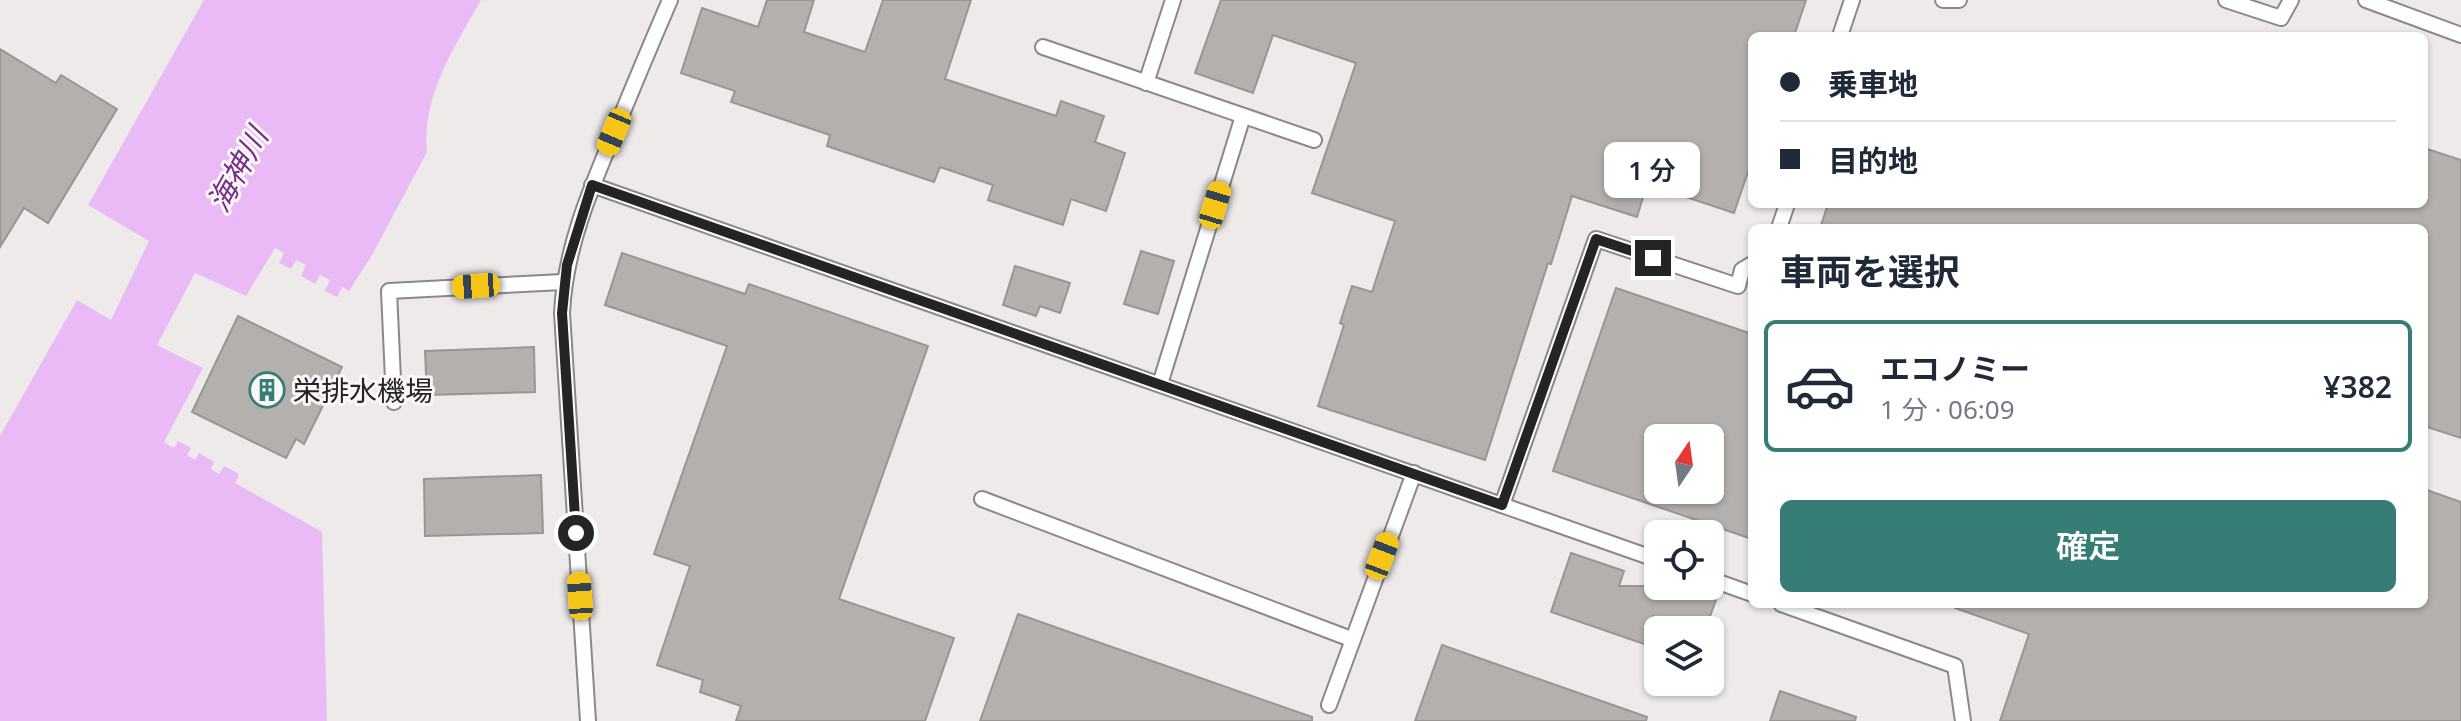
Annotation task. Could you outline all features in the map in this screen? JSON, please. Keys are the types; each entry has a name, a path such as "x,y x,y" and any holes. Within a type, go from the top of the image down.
{"lane":[{"path":"588,721 562,313 563,282 592,185 670,0"},
{"path":"1146,83 1173,0"},
{"path":"1841,32 1852,0"},
{"path":"1943,0 1959,0"},
{"path":"2226,0 2281,18 2291,0"},
{"path":"2366,0 2461,35"},
{"path":"1043,47 1314,140"},
{"path":"1160,384 1243,116"},
{"path":"592,185 1644,555"},
{"path":"1502,505 1596,239 1738,286 1742,270 1748,266"},
{"path":"394,402 389,291 563,282"},
{"path":"1329,705 1414,473"},
{"path":"982,499 1351,639"},
{"path":"1724,584 1748,593"},
{"path":"1792,608 1955,666 1963,721"}],"water":[{"name":"海神川","path":"204,0 481,0 451,54 435,92 429,112 427,152 372,255 349,291 342,287 337,297 325,291 330,280 320,275 315,284 301,276 306,265 296,260 291,269 279,263 284,253 275,248 246,296 195,273 157,345 203,368 164,442 174,448 178,441 191,448 187,455 195,460 199,453 214,462 211,469 219,474 224,466 239,474 235,483 322,532 327,721 0,721 0,436 77,300 111,320 149,241 88,205"}],"building":[{"path":"767,0 814,0 804,32 865,52 883,0 971,0 945,79 1056,116 1061,101 1104,116 1095,142 1125,153 1106,211 1071,199 1063,225 988,200 993,185 940,167 934,182 827,146 830,135 731,102 735,91 681,73 702,8 758,27"},
{"path":"1221,0 1806,0 1795,32 1748,32 1748,172 1734,213 1647,184 1637,217 1572,196 1485,460 1318,406 1344,325 1340,323 1352,286 1372,292 1395,221 1312,193 1356,63 1273,35 1253,93 1195,73"},
{"path":"0,49 56,83 61,75 117,109 48,223 24,208 0,247"},
{"path":"2428,149 2461,160 2461,438 2428,427 2428,224 1821,224 1827,208 2428,208"},
{"path":"1141,251 1174,261 1158,314 1124,304"},
{"path":"622,253 745,294 749,284 928,346 839,599 954,638 925,721 736,721 741,706 700,692 703,680 657,665 690,566 654,554 727,346 605,305"},
{"path":"1015,266 1070,283 1060,313 1040,306 1036,316 1003,305"},
{"path":"1616,288 1748,333 1748,538 1724,529 1724,520 1696,520 1650,504 1724,504 1724,424 1644,424 1644,502 1553,471"},
{"name":"栄排水機場","path":"238,316 342,367 304,444 296,439 286,458 192,412"},
{"path":"534,347 535,392 427,395 425,351"},
{"path":"541,475 543,533 425,536 424,479"},
{"path":"2428,490 2461,502 2461,721 2000,721 2029,634 1955,608 2428,608"},
{"path":"1571,553 1624,571 1619,586 1644,586 1644,600 1716,600 1710,616 1644,616 1644,644 1551,612"},
{"path":"1018,614 1312,717 1312,721 980,721"},
{"path":"1442,645 1647,717 1646,721 1415,721"},
{"path":"1780,691 1856,717 1855,721 1770,721"}],"place":[{"name":"栄排水機場","path":"267,390"}],"route":[{"path":"576,533 562,313 563,282 592,185 1502,505 1596,239 1653,258"}]}
